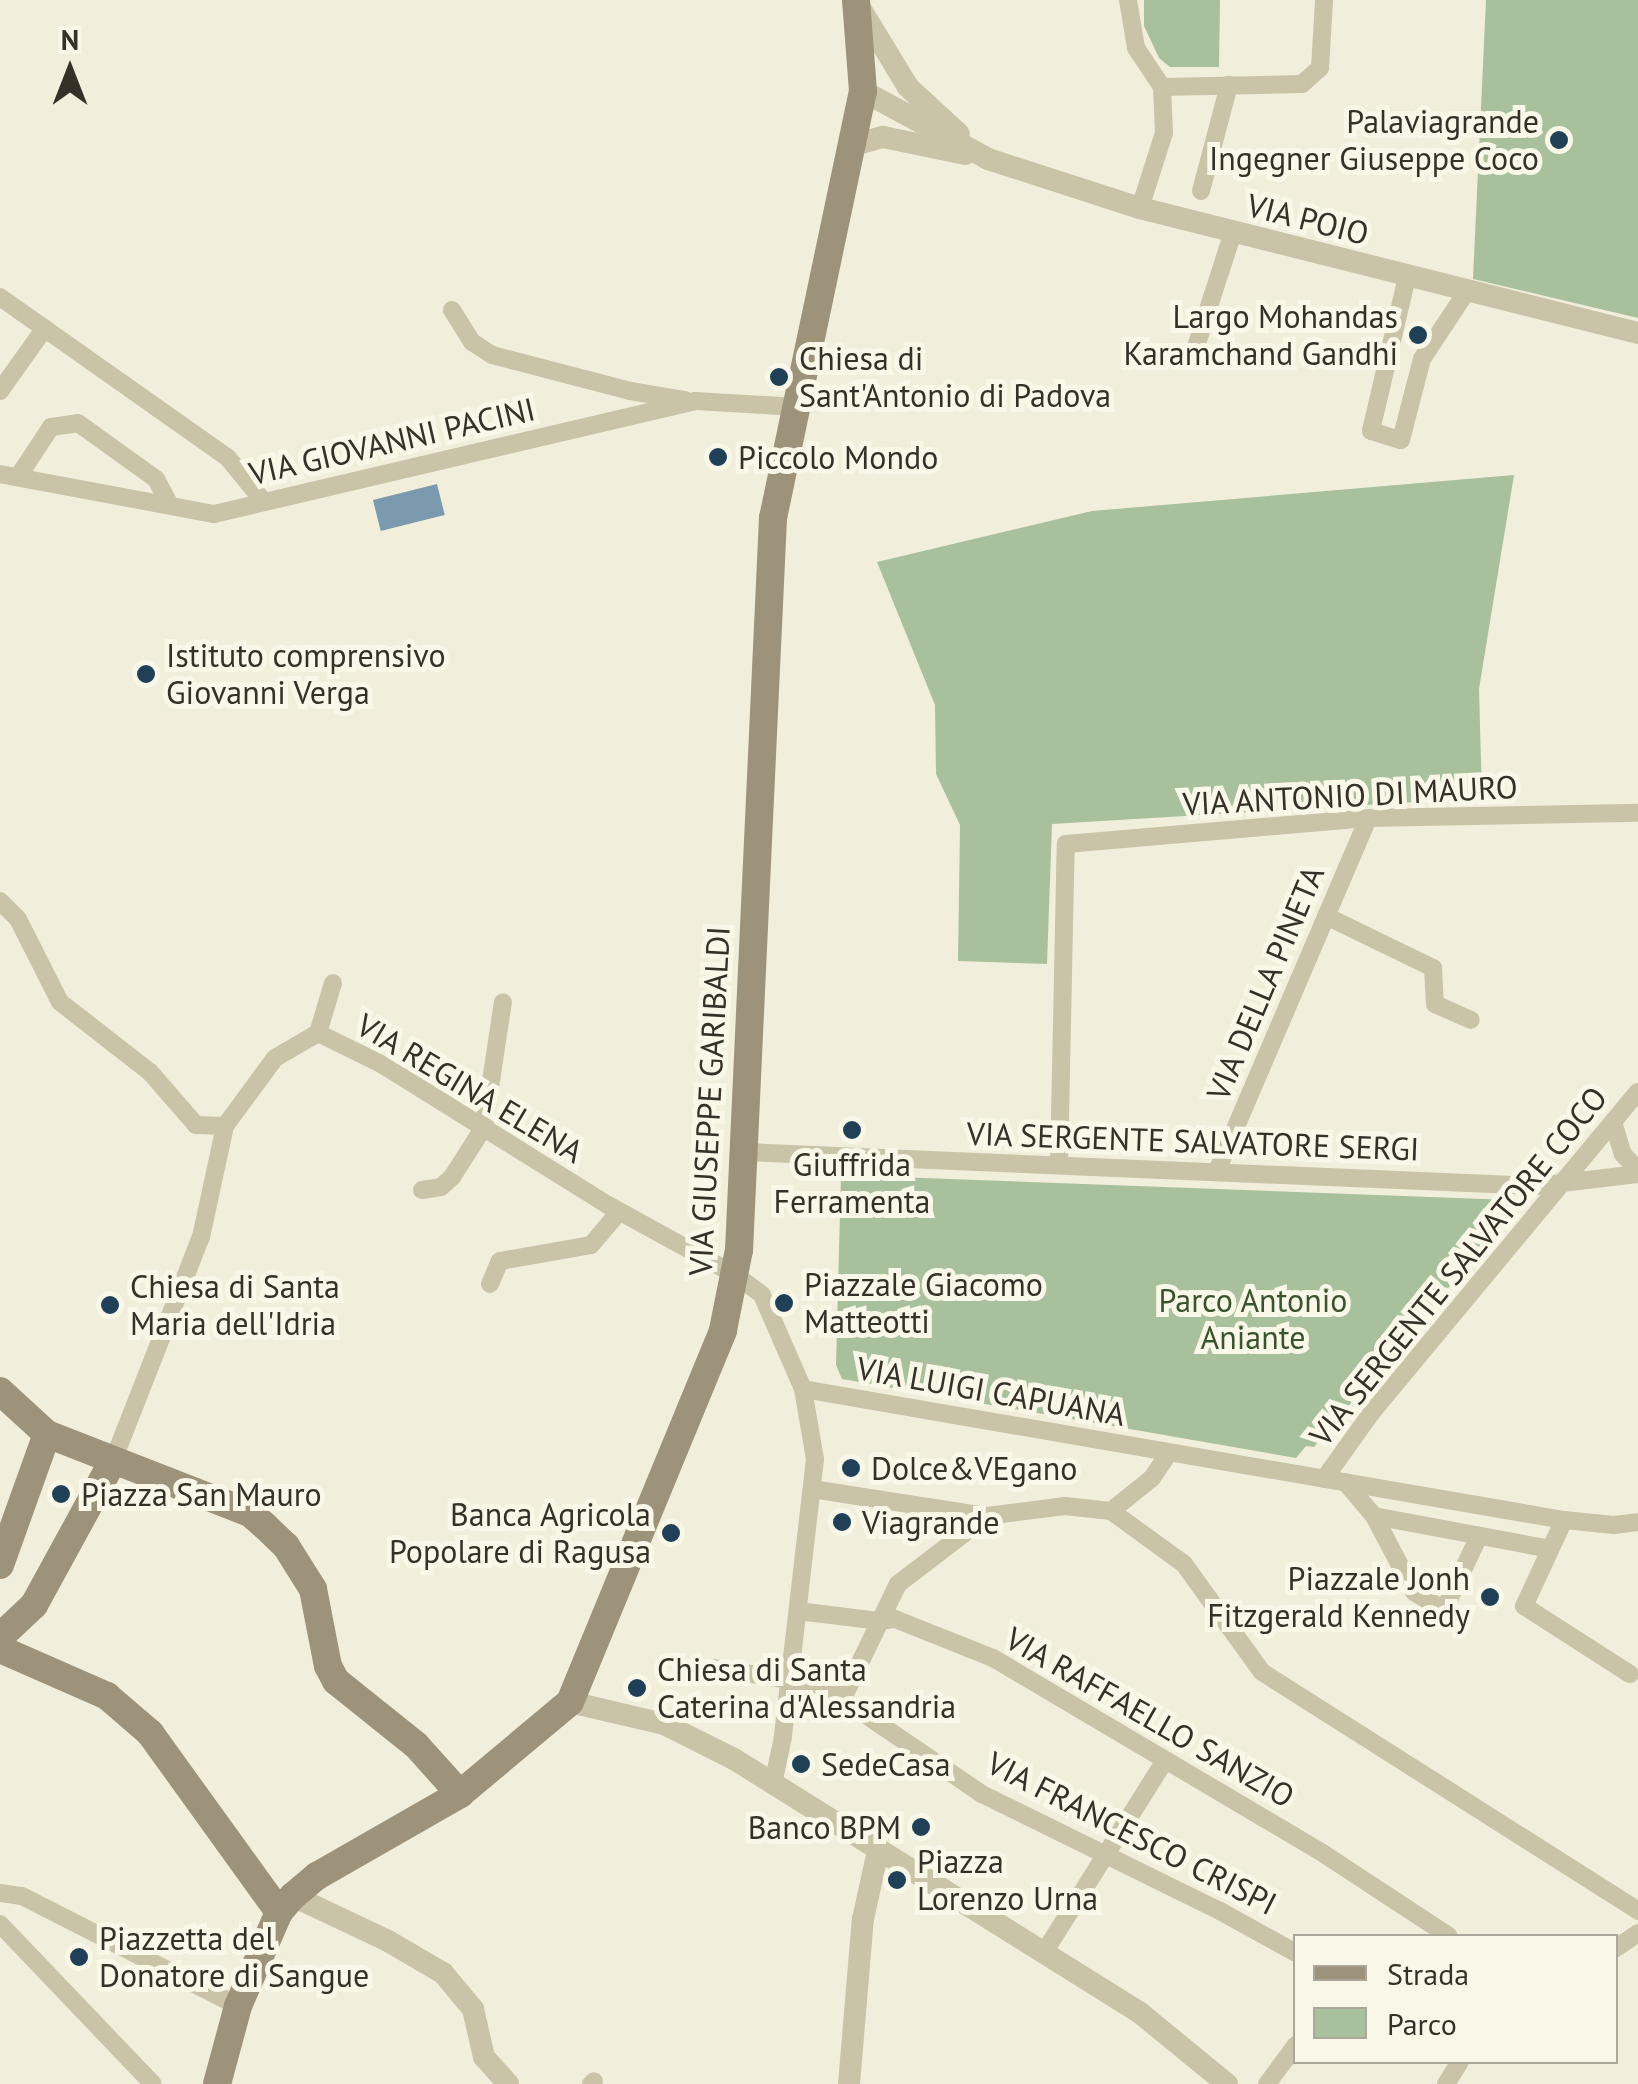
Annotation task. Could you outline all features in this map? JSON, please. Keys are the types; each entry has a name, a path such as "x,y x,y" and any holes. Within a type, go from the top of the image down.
{"main road":[{"name":"VIA GIUSEPPE GARIBALDI","path":"286,1904 317,1876 460,1794 570,1702 712,1359 737,1276 746,1152 763,660 773,518 863,91 856,1"},
{"path":"0,1392 47,1434 250,1513 276,1536 313,1590 328,1666 336,1681 416,1745 460,1794"},
{"path":"0,1565 47,1434"},
{"path":"0,1637 34,1606 119,1463"},
{"path":"0,1648 107,1696 150,1733 286,1904 238,2006 217,2084"}],"street":[{"path":"1128,0 1136,48 1162,87 1164,133 1140,208"},
{"path":"1162,87 1302,84 1320,68 1324,0"},
{"path":"856,1 908,87 988,159"},
{"path":"1200,191 1229,85"},
{"name":"VIA POIO","path":"863,91 988,159 1140,208 1638,333"},
{"path":"850,146 883,138 988,159"},
{"path":"1193,356 1232,234"},
{"path":"1406,277 1370,431 1401,440 1422,359 1467,291"},
{"path":"0,297 228,458 264,502"},
{"path":"452,310 472,342 492,354 630,391 696,401"},
{"path":"0,390 45,328"},
{"path":"1390,350 1422,359"},
{"name":"VIA GIOVANNI PACINI","path":"9,475 214,514 696,401 798,407"},
{"path":"9,475 51,427 78,423 156,480 170,504"},
{"name":"VIA ANTONIO DI MAURO","path":"1059,1165 1066,844 1368,818 1638,813"},
{"name":"VIA DELLA PINETA","path":"1217,1171 1368,818"},
{"path":"0,901 18,919 60,1002 150,1072 196,1126 224,1126 201,1237 146,1376 119,1463"},
{"path":"1326,916 1433,968 1435,1004 1472,1020"},
{"path":"318,1033 333,984"},
{"path":"422,1190 442,1187 452,1177 484,1127 503,1002"},
{"name":"VIA REGINA ELENA","path":"224,1126 276,1058 318,1033 383,1064 619,1212 737,1276 762,1295 803,1389 815,1459 773,1784"},
{"name":"VIA SERGENTE SALVATORE COCO","path":"1324,1478 1372,1412 1638,1092"},
{"path":"1613,1122 1622,1154 1638,1172"},
{"name":"VIA SERGENTE SALVATORE SERGI","path":"746,1152 1536,1186 1638,1172"},
{"path":"490,1284 500,1261 591,1245 619,1212"},
{"name":"VIA LUIGI CAPUANA","path":"803,1389 1564,1520 1614,1526 1638,1522"},
{"path":"1111,1511 1152,1478 1169,1453"},
{"path":"1345,1482 1374,1516 1414,1592 1444,1610 1479,1536"},
{"path":"812,1489 986,1516 1065,1506 1111,1511 1184,1564 1262,1672 1638,1912"},
{"path":"844,1696 898,1584 986,1516"},
{"path":"1374,1516 1550,1549"},
{"path":"1564,1520 1524,1606 1630,1674"},
{"name":"VIA RAFFAELLO SANZIO","path":"798,1612 880,1622 895,1619 993,1658 1324,1854 1446,1934"},
{"name":"VIA FRANCESCO CRISPI","path":"713,1668 822,1686 844,1696 982,1794 1104,1857 1220,1910 1293,1951"},
{"path":"570,1702 664,1724 773,1784 1139,2012 1227,2084"},
{"path":"1045,1950 1164,1762"},
{"path":"849,2084 863,1918 878,1851"},
{"path":"0,1893 22,1896 238,2006"},
{"path":"286,1904 366,1930 427,1963 459,1988 473,2009 484,2057 508,2084"},
{"path":"1,1926 153,2084"},
{"path":"1268,2084 1293,2049"}],"green space":[{"path":"1144,0 1220,0 1219,67 1170,67 1159,58 1144,26"},
{"name":"Palaviagrande Ingegner Giuseppe Coco","path":"1486,0 1638,0 1638,318 1473,279"},
{"path":"1514,475 1479,689 1482,798 1052,824 1047,964 958,961 960,825 936,774 935,705 877,562 1092,511"},
{"name":"Parco Antonio Aniante","path":"841,1175 1510,1200 1515,1209 1314,1447 1306,1446 1296,1458 842,1379 836,1365"}],"water":[{"path":"437,484 445,515 381,531 373,500"}],"place":[{"name":"Palaviagrande Ingegner Giuseppe Coco","path":"1559,140"},
{"name":"Largo Mohandas Karamchand Gandhi","path":"1418,335"},
{"name":"Chiesa di Sant'Antonio di Padova","path":"779,377"},
{"name":"Piccolo Mondo","path":"718,457"},
{"name":"Istituto comprensivo Giovanni Verga","path":"146,674"},
{"name":"Giuffrida Ferramenta","path":"852,1130"},
{"name":"Piazzale Giacomo Matteotti","path":"784,1303"},
{"name":"Chiesa di Santa Maria dell'Idria","path":"110,1305"},
{"name":"Dolce&VEgano","path":"851,1468"},
{"name":"Piazza San Mauro","path":"61,1494"},
{"name":"Viagrande","path":"842,1522"},
{"name":"Banca Agricola Popolare di Ragusa","path":"671,1533"},
{"name":"Piazzale Jonh Fitzgerald Kennedy","path":"1490,1597"},
{"name":"Chiesa di Santa Caterina d'Alessandria","path":"637,1688"},
{"name":"SedeCasa","path":"801,1764"},
{"name":"Banco BPM","path":"921,1827"},
{"name":"Piazza Lorenzo Urna","path":"897,1880"},
{"name":"Piazzetta del Donatore di Sangue","path":"79,1957"}]}
